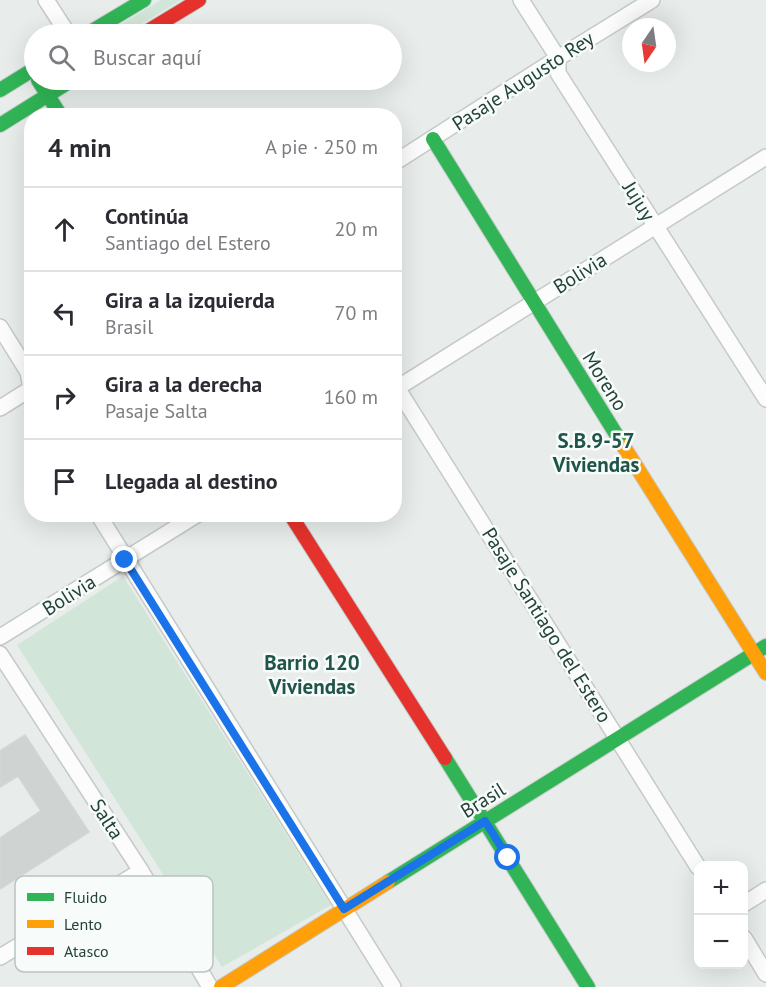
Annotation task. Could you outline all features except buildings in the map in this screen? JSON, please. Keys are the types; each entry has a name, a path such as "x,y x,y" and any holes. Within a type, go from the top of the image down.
{"street":[{"path":"46,0 62,24"},
{"path":"104,24 144,0"},
{"path":"159,24 199,0"},
{"name":"Jujuy","path":"521,0 558,58 558,73 766,399"},
{"name":"Pasaje Augusto Rey","path":"402,159 652,0"},
{"path":"0,90 24,78"},
{"path":"45,90 56,108"},
{"path":"27,108 56,90"},
{"path":"0,125 24,110"},
{"name":"Moreno","path":"433,139 533,303 760,650 766,673"},
{"name":"Bolivia","path":"402,383 766,157"},
{"path":"0,327 24,366"},
{"path":"0,408 24,394"},
{"name":"Pasaje Santiago del Estero","path":"402,397 695,861"},
{"path":"103,522 393,987"},
{"name":"Bolivia","path":"0,637 185,522"},
{"path":"295,522 588,987"},
{"name":"Brasil","path":"221,987 760,650"},
{"name":"Salta","path":"0,654 144,876"},
{"path":"133,876 141,871"},
{"path":"748,901 766,890"},
{"path":"748,945 766,974"},
{"path":"0,957 15,948"},
{"name":"Salta","path":"201,972 210,987"}],"green space":[{"path":"161,0 181,0 141,24 121,24"},
{"path":"123,576 331,905 222,967 213,953 213,876 164,876 17,645"}],"traffic: fast":[{"path":"104,24 144,0"},
{"path":"0,90 24,75"},
{"path":"44,90 56,108"},
{"path":"27,108 56,90"},
{"path":"0,125 24,110"},
{"path":"433,139 624,447"},
{"path":"388,882 766,646"},
{"path":"445,758 588,987"}],"traffic: slow":[{"path":"624,447 766,673"},
{"path":"221,987 388,882"}],"traffic: jam":[{"path":"159,24 199,0"},
{"path":"295,522 445,758"}],"district":[{"name":"S.B.9-57 Viviendas","path":"596,453"},
{"name":"Barrio 120 Viviendas","path":"312,675"}],"route":[{"path":"125,560 344,909 485,821 508,858"}]}
